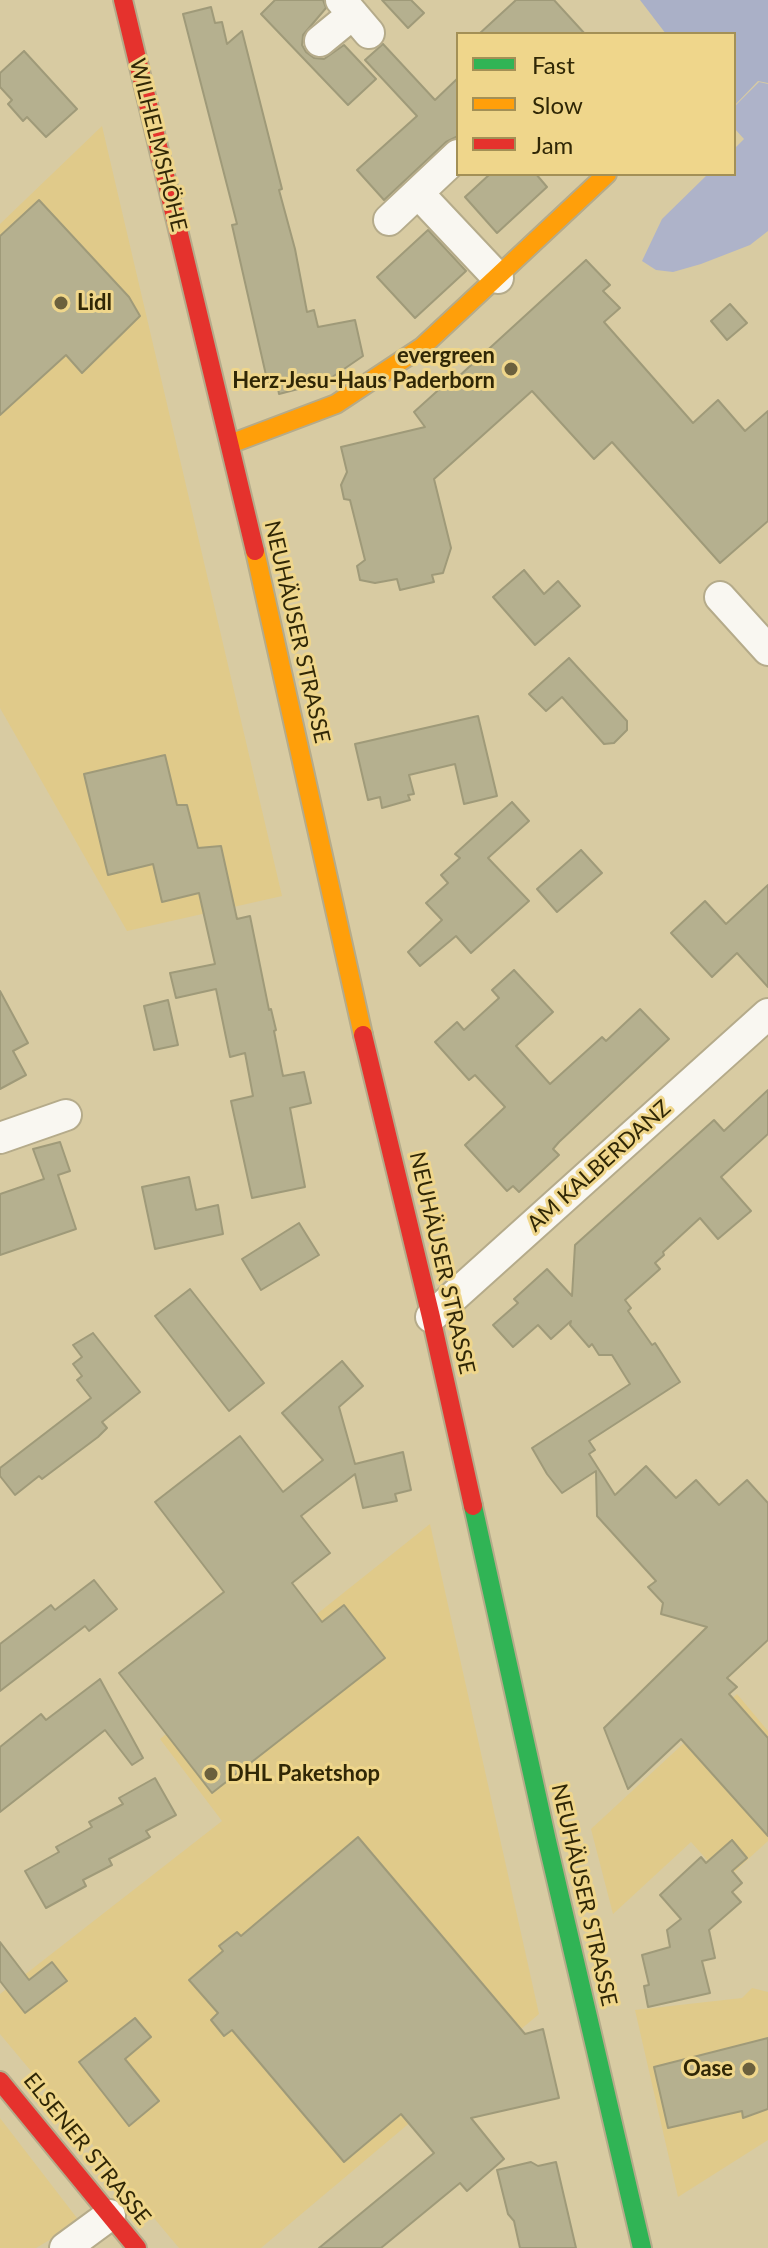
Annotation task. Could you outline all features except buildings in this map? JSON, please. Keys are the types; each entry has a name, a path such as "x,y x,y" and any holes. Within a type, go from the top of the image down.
{"main road":[{"name":"WILHELMSHÖHE","path":"123,0 193,290"},
{"path":"230,444 336,404 422,347 605,176"},
{"name":"NEUHÄUSER STRASSE","path":"193,290 431,1317 519,1718 642,2248"},
{"name":"ELSENER STRASSE","path":"0,2081 137,2248"}],"street":[{"path":"320,41 354,16"},
{"path":"389,220 456,157"},
{"path":"418,193 498,278"},
{"path":"720,597 768,650"},
{"name":"AM KALBERDANZ","path":"431,1317 768,1014"},
{"path":"0,1138 66,1115"},
{"path":"65,2248 110,2215"}],"shaded area":[{"path":"640,0 768,0 768,83 758,81 736,104 736,32 664,32"},
{"path":"759,82 768,84 768,231 750,245 701,264 673,272 656,270 642,261 662,219 706,176 736,176 736,147 744,139 736,130 736,105"},
{"path":"102,126 282,896 127,931 0,708 0,224"},
{"path":"430,1524 539,2014 261,2248 179,2248 0,2034 0,1994 222,1821 160,1739"},
{"path":"737,1694 768,1731 768,1841 725,1880 691,1842 613,1914 591,1829"},
{"path":"752,1988 768,1992 768,2140 678,2197 635,2010 742,1998"},
{"path":"0,2118 80,2222 36,2248 0,2248"}],"traffic: fast":[{"path":"473,1506 642,2248"}],"traffic: slow":[{"path":"230,444 336,404 422,347 605,176"},
{"path":"255,551 363,1035"}],"traffic: jam":[{"path":"123,0 255,551"},
{"path":"363,1035 473,1506"},
{"path":"0,2081 137,2248"}],"place":[{"name":"Lidl","path":"61,303"},
{"name":"evergreen Herz-Jesu-Haus Paderborn","path":"511,369"},
{"name":"DHL Paketshop","path":"211,1774"},
{"name":"Oase","path":"749,2069"}]}
